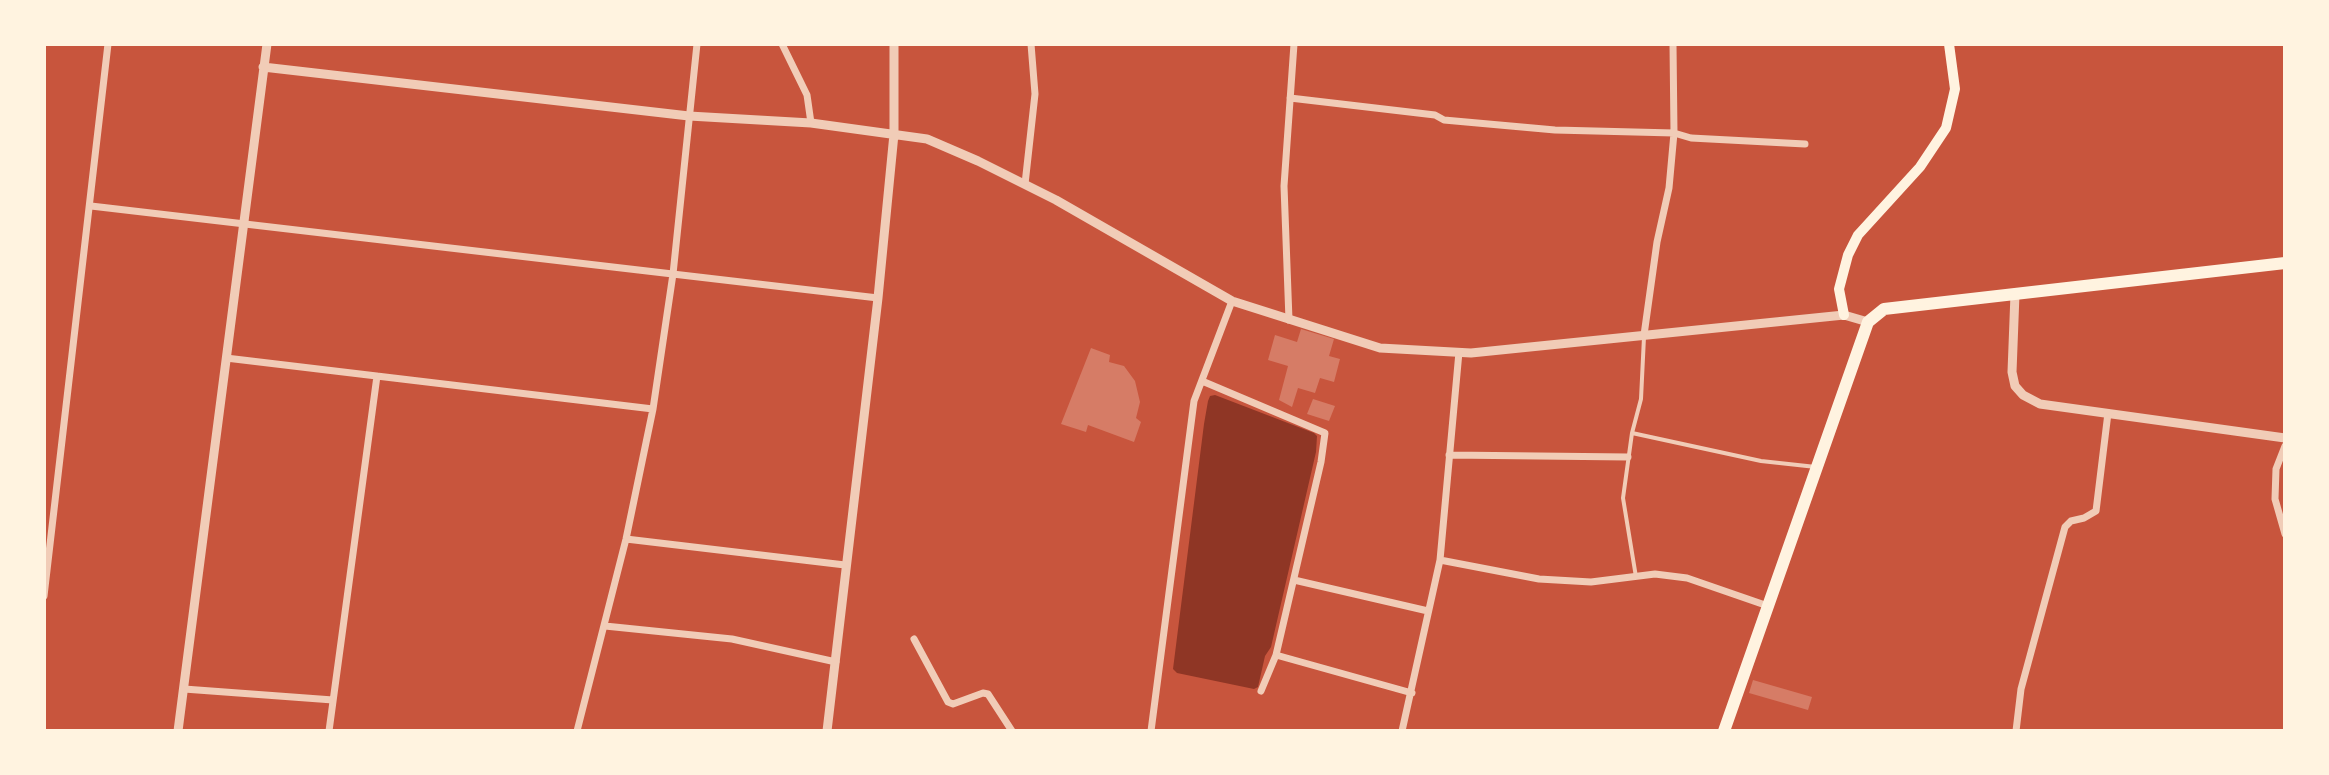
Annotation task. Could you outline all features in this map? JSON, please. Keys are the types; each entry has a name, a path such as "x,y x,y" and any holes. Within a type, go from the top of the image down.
{"main road":[{"path":"1844,315 1839,289 1848,255 1858,235 1920,167 1946,128 1955,89 1949,44"},
{"path":"1724,731 1868,322 1884,309 2285,263"}],"street":[{"path":"44,596 108,44"},
{"path":"178,731 267,44"},
{"path":"577,731 626,539 653,409 673,274 697,44"},
{"path":"782,44 807,95 811,123"},
{"path":"827,731 894,134 894,44"},
{"path":"1025,184 1035,94 1031,44"},
{"path":"1289,320 1284,186 1294,44"},
{"path":"1644,335 1657,242 1669,188 1674,133 1673,44"},
{"path":"263,67 689,116 811,123 927,139 1025,184 1232,301 1380,348 1471,353 1844,315 1868,322"},
{"path":"1290,98 1435,115 1444,120 1555,130 1674,133 1691,138 1805,144"},
{"path":"91,206 878,298"},
{"path":"2015,294 2012,372 2015,386 2023,395 2040,404 2285,438"},
{"path":"1151,731 1194,401 1232,301"},
{"path":"1402,731 1440,560 1459,352"},
{"path":"226,358 653,409"},
{"path":"329,731 377,376"},
{"path":"1202,381 1325,433 1276,655 1261,691"},
{"path":"2016,731 2021,689 2065,527 2071,521 2096,511 2108,413"},
{"path":"2285,446 2276,469 2275,499 2285,534"},
{"path":"1449,455 1628,457"},
{"path":"626,539 845,565"},
{"path":"1440,560 1539,579 1591,582 1655,574 1687,578 1768,606"},
{"path":"1294,580 1428,611"},
{"path":"605,626 732,639 836,662"},
{"path":"914,639 948,702 953,704 988,694 1012,731"},
{"path":"1276,655 1412,693"},
{"path":"184,689 333,700"}],"lane":[{"path":"1636,577 1623,498 1632,433 1641,399 1644,335"},
{"path":"1632,433 1761,461 1817,467"}],"shaded area":[{"path":"1215,395 1317,436 1316,452 1271,647 1265,656 1258,687 1254,689 1177,673 1173,669 1204,424 1208,401 1210,396"}],"building":[{"path":"1301,329 1334,339 1329,356 1340,359 1334,382 1320,378 1315,393 1298,388 1292,407 1279,400 1288,366 1268,360 1275,335 1297,342"},
{"path":"1091,348 1110,355 1109,362 1124,366 1135,381 1140,402 1136,418 1141,422 1134,442 1088,425 1086,432 1061,424"},
{"path":"1313,399 1335,406 1329,421 1307,414"},
{"path":"1753,680 1812,697 1808,710 1749,693"}]}
